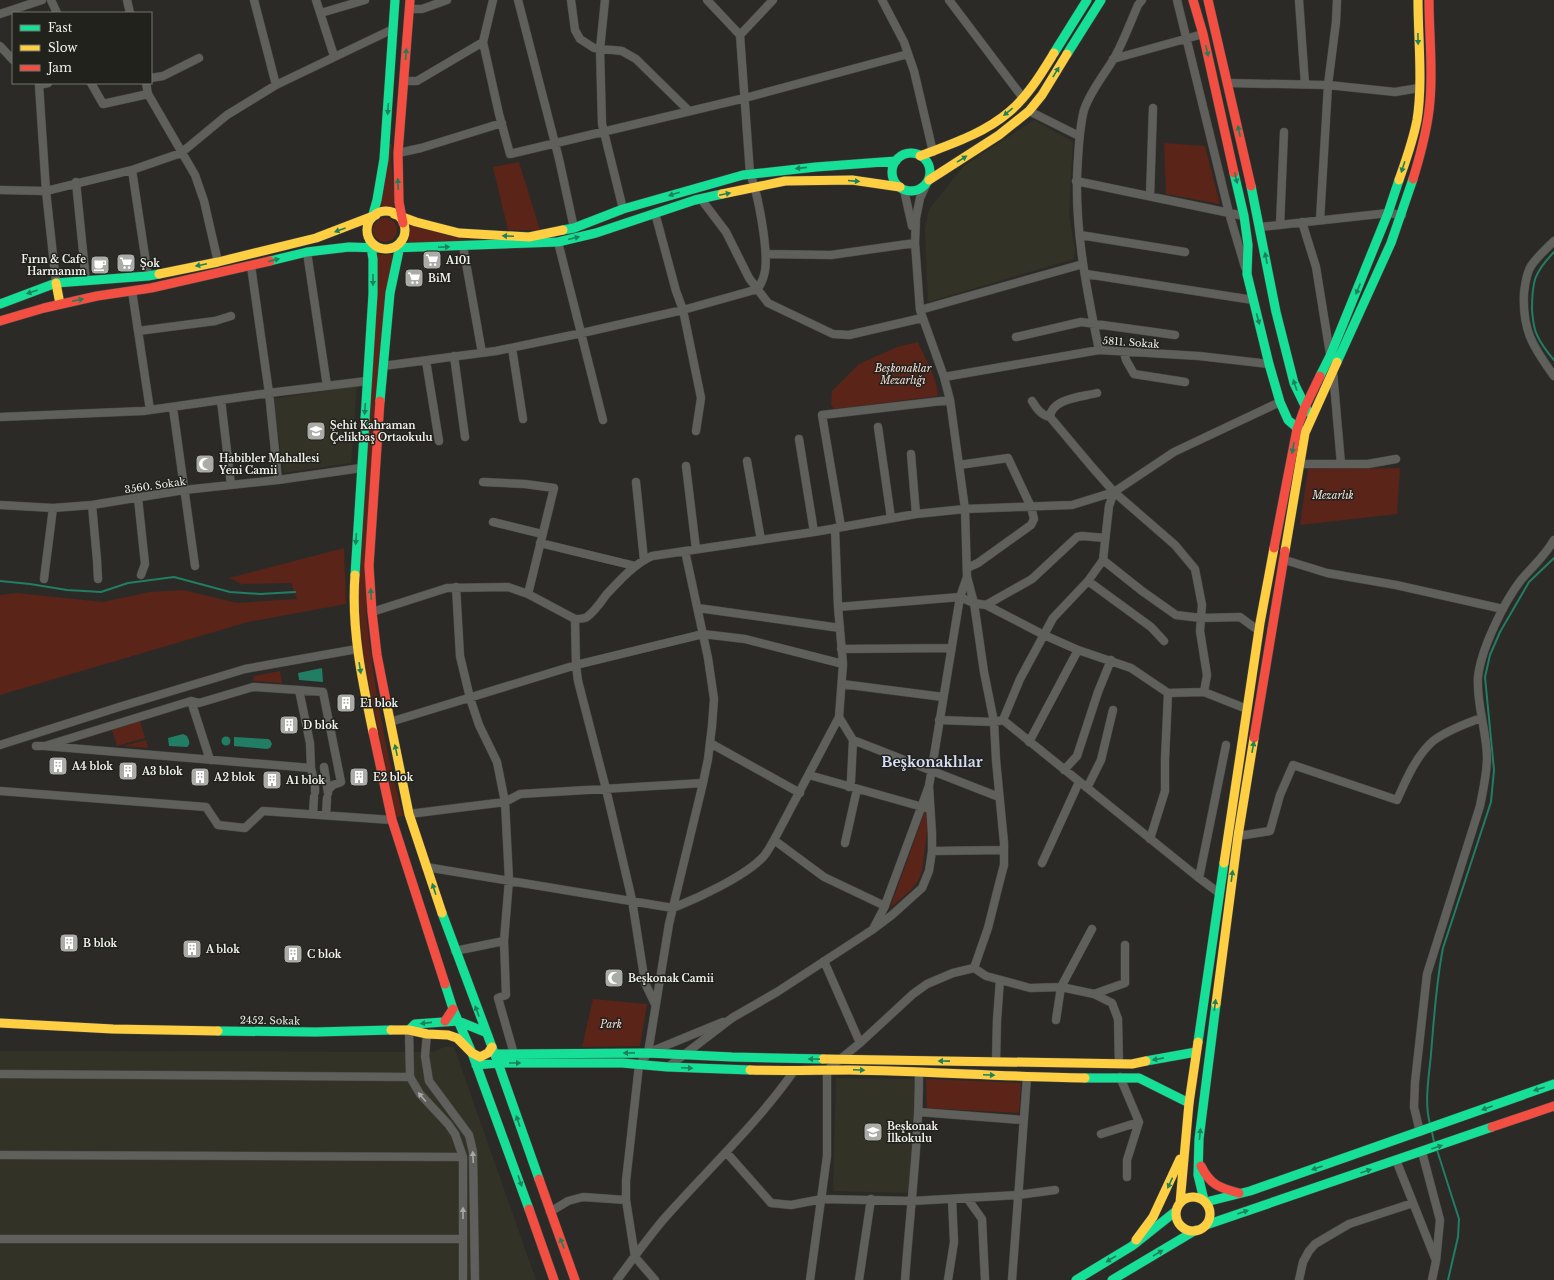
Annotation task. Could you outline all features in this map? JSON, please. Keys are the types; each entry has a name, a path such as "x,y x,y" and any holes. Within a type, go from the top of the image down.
{"main road":[{"path":"395,0 384,159 378,200 367,229 374,246 374,294 354,586 361,675 392,820 407,869 453,1009 472,1053 512,1160 554,1280"},
{"path":"920,156 969,137 1009,112 1033,86 1086,0"},
{"path":"0,321 60,304 132,291 251,266 306,252 349,247 374,246 463,246 558,242 596,233 701,199 785,181 852,180 916,191 999,134 1029,111 1042,95 1101,0"},
{"path":"1193,0 1203,34 1244,216 1248,244 1247,274 1253,300 1280,402 1288,420 1301,431"},
{"path":"1208,0 1260,227 1276,312 1292,376 1311,420"},
{"path":"1196,1230 1186,1229 1181,1226 1178,1221 1178,1207 1196,1052 1259,631 1305,407 1330,356 1388,213 1413,139 1417,119 1419,88 1418,0"},
{"path":"1206,1225 1210,1215 1210,1209 1205,1201 1198,1175 1198,1157 1209,1053 1238,836 1300,464 1301,431 1311,420 1391,243 1402,215 1425,137 1429,115 1429,0"},
{"path":"409,4 398,153 400,218 405,229 404,235 397,246 390,293 383,366 370,566 372,612 390,722 409,814 455,951 498,1063 575,1280"},
{"path":"902,189 893,178 892,172 896,161 904,154 915,154 925,159 930,169 927,182"},
{"path":"0,304 56,283 148,276 218,262 316,238 373,216 388,212 400,218 459,233 529,237 574,228 623,209 692,188 750,174 896,161"},
{"path":"56,283 60,304"},
{"path":"445,1021 453,1009"},
{"name":"2452. Sokak","path":"0,1023 112,1029 284,1031 409,1030 415,1024 458,1021 485,1032"},
{"name":"2452. Sokak","path":"0,1030 50,1026"},
{"path":"409,1030 427,1034 448,1035 458,1038 472,1053 480,1057 493,1051 514,1054 648,1053 841,1060 1132,1064 1196,1052"},
{"path":"476,1065 498,1063 622,1063 668,1067 794,1071 827,1070 919,1072 1027,1077 1139,1078 1189,1103"},
{"path":"1076,1280 1132,1246 1189,1197 1199,1198 1205,1201 1250,1191 1554,1084"},
{"path":"1112,1280 1206,1225 1554,1106"},
{"path":"1132,1246 1153,1217 1170,1183 1185,1147"},
{"path":"1198,1157 1206,1177 1213,1184 1239,1193"}],"street":[{"path":"0,14 42,0"},
{"path":"51,0 57,12"},
{"path":"127,0 130,12"},
{"path":"254,0 276,85"},
{"path":"316,0 334,56"},
{"path":"321,13 365,0"},
{"path":"409,4 422,9 447,0"},
{"path":"492,0 483,42 510,154 554,142 604,132 745,98 908,54"},
{"path":"518,0 574,228"},
{"path":"571,0 575,30 580,39 594,48 622,51 636,59 689,111"},
{"path":"605,0 600,49 602,124 623,209"},
{"path":"383,366 482,353 582,334 683,310 758,289 765,275 766,254 756,187 750,174 740,35 707,0"},
{"path":"740,35 773,0"},
{"path":"882,0 904,42 914,71 933,152"},
{"path":"949,0 1023,98"},
{"path":"1099,350 1083,264 1076,207 1079,136 1084,110 1088,100 1113,59 1138,5 1142,0"},
{"path":"1177,0 1229,213 1247,274"},
{"path":"1298,0 1304,84"},
{"path":"1320,220 1328,84 1336,22 1337,0"},
{"path":"0,190 46,191 76,182 132,170 181,153 227,115 276,85 393,29"},
{"path":"1113,59 1203,34"},
{"path":"404,81 418,81 483,42"},
{"path":"0,46 12,59"},
{"path":"152,78 163,76 199,58"},
{"path":"1228,83 1328,84 1395,92 1419,88"},
{"path":"38,84 46,191 56,283"},
{"path":"92,84 103,104 148,94"},
{"path":"146,84 148,94 195,175 204,201 218,262"},
{"path":"1150,196 1153,108"},
{"path":"1029,111 1079,136"},
{"path":"398,153 502,123"},
{"path":"1280,225 1284,132"},
{"path":"132,170 148,276"},
{"path":"1076,181 1244,216"},
{"path":"76,182 86,281"},
{"path":"927,182 920,198 916,218 915,243 921,314 944,377 950,400 965,509 967,572 974,603 984,672 999,721 999,797 1004,865 988,928 974,968"},
{"path":"902,189 915,243"},
{"path":"701,199 726,232 749,278 768,303 833,334 849,335 1083,264"},
{"path":"654,213 676,291 683,310 701,398 696,431"},
{"path":"1260,227 1388,213 1402,215"},
{"path":"1302,222 1316,267 1330,356"},
{"path":"1080,235 1185,252"},
{"path":"1554,241 1530,267 1525,282 1524,302 1526,328 1540,356 1554,376"},
{"path":"558,242 603,420"},
{"path":"766,254 831,255 915,243"},
{"path":"463,246 482,353"},
{"path":"306,252 327,386"},
{"path":"251,266 269,393 278,480"},
{"path":"1086,274 1253,300"},
{"path":"132,291 150,410"},
{"path":"138,331 215,321 231,316"},
{"path":"1016,337 1081,322 1175,335"},
{"path":"512,348 523,419"},
{"name":"5811. Sokak","path":"944,377 1099,350 1199,356 1270,364"},
{"path":"1124,352 1128,365 1134,374 1185,382"},
{"path":"454,356 465,437"},
{"path":"426,361 440,441"},
{"path":"1333,371 1341,464"},
{"path":"0,417 173,408 269,393 367,381"},
{"path":"1050,417 1052,409 1060,403 1097,393"},
{"path":"221,400 231,485"},
{"path":"426,866 672,908 699,898 736,876 764,856 800,793 839,717 842,664 838,607 838,528 822,415 950,400"},
{"path":"1032,401 1044,416 1050,417 1114,492 1175,545 1195,569 1202,605 1200,631 1207,675 1204,692"},
{"path":"372,612 447,588 508,588 528,594 575,619 587,617 635,566 652,556 814,532 916,514 965,509 1072,504 1114,492 1174,452 1280,402"},
{"path":"173,408 195,566"},
{"path":"878,427 891,518"},
{"path":"799,439 814,532"},
{"path":"911,454 916,514"},
{"path":"872,930 885,906 921,807 932,771 950,648 960,597 967,572 1031,525 1034,520 1031,506 1008,458 959,465"},
{"path":"1300,464 1368,464 1396,459"},
{"path":"747,461 762,540"},
{"path":"686,466 696,549"},
{"name":"3560. Sokak","path":"0,505 52,508 92,505 184,490 278,480 361,468"},
{"path":"483,482 525,484 554,488 528,594"},
{"path":"636,482 644,560"},
{"path":"999,721 1053,618 1088,581 1103,560 1109,506 1114,492"},
{"path":"138,498 145,564 141,576"},
{"path":"92,505 98,579"},
{"path":"44,579 52,508"},
{"path":"493,522 542,534"},
{"path":"986,605 1032,579 1077,537 1105,538"},
{"path":"1420,1132 1414,1107 1415,1082 1427,974 1480,806 1485,784 1487,757 1481,718 1478,678 1481,660 1503,609 1521,581 1549,549 1554,540"},
{"path":"540,543 635,566"},
{"path":"648,1053 672,908 703,783 710,743 714,699 698,608 685,551"},
{"path":"1103,560 1142,591 1176,615 1201,618 1240,617 1259,631"},
{"path":"1285,560 1327,573 1396,585 1503,609"},
{"path":"1088,581 1151,627 1164,641"},
{"path":"456,587 460,656 470,698 479,725 497,762 505,802 509,880 504,941 506,995 498,998 514,1054"},
{"path":"838,607 960,597 974,603 986,605 1044,635 1078,650 1132,668 1168,693 1204,692 1247,709"},
{"path":"698,608 840,628"},
{"path":"575,619 576,665 578,681 606,789 632,900 645,983 655,1005"},
{"path":"390,722 576,665 703,634 745,639 842,664"},
{"path":"841,649 950,648"},
{"path":"0,745 119,707 245,670 358,649"},
{"path":"1029,742 1078,650"},
{"path":"1064,770 1077,756 1098,692 1111,660"},
{"path":"842,684 943,697"},
{"path":"45,746 191,701 199,703 253,687 323,692 341,782 333,785 328,794"},
{"path":"299,690 310,743 314,795 313,814"},
{"path":"1150,839 1165,791 1168,693"},
{"path":"191,701 210,760"},
{"path":"1087,788 1101,760 1113,710"},
{"path":"839,717 853,740 851,781 853,788 845,843"},
{"path":"1238,836 1270,831 1280,795 1293,766 1397,800 1412,766 1433,741 1460,726 1481,718"},
{"path":"940,720 999,721 1029,742 1219,893"},
{"path":"853,740 999,797"},
{"path":"710,743 800,793"},
{"path":"1199,878 1226,745"},
{"path":"36,746 311,768"},
{"path":"324,767 328,794 326,815"},
{"path":"809,775 930,810"},
{"path":"1042,863 1079,782"},
{"path":"409,814 505,802 520,794 703,783"},
{"path":"668,1067 732,1018 872,930 892,915 922,888 929,871 932,851 928,786"},
{"path":"0,791 206,807 218,825 245,828 263,811 392,820"},
{"path":"774,840 824,877 885,906"},
{"path":"932,851 1004,850"},
{"path":"1056,1020 1061,987 1092,930"},
{"path":"455,951 504,941"},
{"path":"1094,994 1125,984 1125,945"},
{"path":"824,961 860,1043"},
{"path":"810,1280 827,1156 827,1070 841,1060 913,994 927,984 953,973 974,968 986,976 1030,988 1061,987 1094,994 1112,1003 1118,1019 1119,1064"},
{"path":"996,1062 1000,980"},
{"path":"655,1280 635,1257 626,1200 626,1182 639,1064 648,1053 732,1018"},
{"path":"409,1030 410,1077 420,1094 448,1124 455,1134 463,1157 463,1280"},
{"path":"427,1034 425,1056 429,1081 469,1135 473,1152 475,1280"},
{"path":"617,1280 662,1221 726,1152 781,1089 794,1071"},
{"path":"905,1280 919,1112 919,1072"},
{"path":"0,1074 410,1077"},
{"path":"1012,1280 1027,1077"},
{"path":"1120,1077 1139,1122 1128,1160 1127,1177"},
{"path":"919,1112 1023,1120"},
{"path":"1101,1134 1139,1122"},
{"path":"726,1152 771,1203 791,1205 822,1199 912,1201 1018,1195 1055,1190"},
{"path":"1422,1152 1440,1220 1436,1261 1432,1280"},
{"path":"0,1156 463,1157"},
{"path":"1396,1160 1436,1261"},
{"path":"550,1212 568,1201 583,1197 626,1200"},
{"path":"967,1198 982,1220 984,1280"},
{"path":"859,1280 871,1199"},
{"path":"948,1280 954,1242 952,1199"},
{"path":"1299,1280 1303,1262 1315,1244 1349,1224 1413,1203"},
{"path":"0,1239 463,1239"}],"shaded area":[{"path":"1034,120 1073,142 1069,216 1075,249 1074,259 928,302 925,229 929,209 964,166"},
{"name":"Şehit Kahraman Çelikbaş Ortaokulu","path":"357,386 351,463 284,473 273,399"},
{"path":"322,668 323,682 299,680 298,673"},
{"path":"183,734 187,736 189,740 189,745 187,747 169,746 168,738"},
{"path":"226,736 231,741 226,746 221,741"},
{"path":"234,737 268,739 272,744 270,748 267,749 234,746"},
{"path":"444,1047 454,1047 536,1280 0,1280 0,1051 433,1052"},
{"name":"Beşkonak İlkokulu","path":"836,1078 915,1079 909,1193 834,1191"}],"green space":[{"path":"1164,143 1205,146 1220,204 1166,194"},
{"path":"389,144 392,144 391,161 396,209 388,207 380,208"},
{"path":"519,162 540,230 508,230 493,167"},
{"path":"385,218 394,221 397,230 394,239 385,242 376,239 373,230 376,221"},
{"path":"410,225 463,239 528,240 408,244"},
{"path":"376,253 385,255 393,254 366,613 380,715 403,816 396,817 363,656 358,586"},
{"name":"Beşkonaklar Mezarlığı","path":"918,342 933,375 938,396 834,409 831,405 832,391 859,364 897,347"},
{"name":"Mezarlık","path":"1400,468 1397,514 1300,525 1308,469"},
{"path":"344,548 346,604 248,622 0,695 0,595 17,593 103,602 150,592 183,590 237,603 297,599 291,583 242,584 229,578"},
{"path":"280,671 282,683 253,681 254,676"},
{"path":"140,721 145,738 117,746 112,730"},
{"path":"146,740 148,748 123,746"},
{"path":"925,811 928,825 922,871 918,881 911,890 890,908"},
{"name":"Park","path":"593,999 647,1004 640,1046 582,1047"},
{"path":"926,1079 1021,1083 1019,1113 927,1108"}],"waterway":[{"path":"1554,252 1538,272 1534,284 1532,310 1533,323 1536,332 1554,360"},
{"path":"1430,1124 1427,1107 1428,1089 1437,988 1443,948 1491,802 1494,770 1485,677 1490,655 1500,632 1529,582 1554,558"},
{"path":"0,581 67,590 101,592 128,583 174,577 230,592 260,594 295,592"},
{"path":"1432,1132 1434,1142"},
{"path":"1437,1150 1459,1219 1458,1237 1448,1280"}],"traffic: fast":[{"path":"372,218 377,200 384,159 395,0"},
{"path":"1054,53 1087,0"},
{"path":"1067,54 1101,0"},
{"path":"907,153 915,153 927,162 930,172 927,182 921,188 915,191 907,191 895,182 892,176 892,168 901,156 907,153"},
{"path":"563,230 574,228 623,209 743,175 816,167 896,161"},
{"path":"1234,173 1244,216 1248,245 1247,274 1269,364 1280,402 1288,420 1302,432"},
{"path":"1337,362 1391,243 1413,179"},
{"path":"1320,376 1330,356 1388,213 1399,180"},
{"path":"1251,186 1276,312 1294,383 1308,412"},
{"path":"391,248 558,242 596,233 695,200 722,194"},
{"path":"355,575 373,294 373,259 370,241"},
{"path":"380,401 390,293 401,241"},
{"path":"270,261 307,252 349,247 380,248"},
{"path":"0,304 56,283 159,274"},
{"path":"1198,1042 1224,863"},
{"path":"442,913 498,1063 539,1179"},
{"path":"445,984 453,1009 472,1053 529,1209"},
{"path":"1204,1200 1198,1175 1199,1139 1216,1004"},
{"path":"409,1030 415,1024 458,1021 485,1032"},
{"path":"218,1031 316,1032 391,1030"},
{"path":"1146,1061 1196,1052"},
{"path":"495,1054 648,1053 823,1059"},
{"path":"476,1065 498,1063 622,1063 668,1067 750,1070"},
{"path":"1085,1078 1139,1078 1189,1103"},
{"path":"1206,1202 1250,1191 1554,1084"},
{"path":"1206,1225 1492,1127"},
{"path":"1076,1280 1132,1246 1176,1211"},
{"path":"1112,1280 1196,1230"}],"traffic: slow":[{"path":"1399,180 1409,150 1419,106 1420,76 1418,0"},
{"path":"920,156 966,138 999,120 1016,106 1028,92 1054,53"},
{"path":"929,180 999,135 1029,111 1042,95 1067,54"},
{"path":"722,194 785,181 852,180 900,187"},
{"path":"386,211 399,217 405,230 399,243 386,249 373,243 367,230 373,217 386,211"},
{"path":"394,214 416,222 459,233 529,237 563,230"},
{"path":"159,274 218,262 316,238 376,215"},
{"path":"56,283 60,304"},
{"path":"1285,551 1305,433 1337,362"},
{"path":"1224,863 1260,623 1274,548"},
{"path":"355,575 354,595 358,654 373,732"},
{"path":"386,701 409,814 442,913"},
{"path":"1216,1004 1238,836 1254,738"},
{"path":"0,1023 113,1029 218,1031"},
{"path":"391,1030 409,1030 427,1034 448,1035 457,1038 472,1053 480,1057 488,1053 492,1047"},
{"path":"1180,1203 1189,1103 1198,1042"},
{"path":"823,1059 1132,1064 1146,1061"},
{"path":"750,1070 850,1070 1085,1078"},
{"path":"1136,1240 1153,1217 1180,1159"},
{"path":"1190,1197 1196,1197 1205,1202 1209,1208 1210,1214 1209,1220 1205,1226 1196,1231 1190,1231 1181,1226 1176,1217 1176,1211 1181,1202 1190,1197"}],"traffic: jam":[{"path":"403,223 399,202 398,153 410,0"},
{"path":"1193,0 1203,34 1234,173"},
{"path":"1208,0 1251,186"},
{"path":"1413,179 1424,140 1430,101 1431,63 1429,0"},
{"path":"0,321 44,308 97,296 151,288 270,261"},
{"path":"1274,548 1297,429 1305,407 1320,376"},
{"path":"380,401 369,566 377,655 386,701"},
{"path":"1254,738 1285,551"},
{"path":"373,732 392,820 445,984"},
{"path":"445,1021 453,1009"},
{"path":"1492,1127 1554,1106"},
{"path":"1201,1166 1208,1178 1216,1185 1239,1193"},
{"path":"539,1179 575,1280"},
{"path":"529,1209 554,1280"}],"place":[{"name":"A101","path":"432,260"},
{"name":"Şok","path":"126,263"},
{"name":"Fırın & Cafe Harmanım","path":"100,265"},
{"name":"BiM","path":"414,278"},
{"name":"Şehit Kahraman Çelikbaş Ortaokulu","path":"316,431"},
{"name":"Habibler Mahallesi Yeni Camii","path":"205,464"},
{"name":"E1 blok","path":"346,703"},
{"name":"D blok","path":"289,725"},
{"name":"A4 blok","path":"58,766"},
{"name":"A3 blok","path":"128,771"},
{"name":"A2 blok","path":"200,777"},
{"name":"E2 blok","path":"359,777"},
{"name":"A1 blok","path":"272,780"},
{"name":"B blok","path":"69,943"},
{"name":"A blok","path":"192,949"},
{"name":"C blok","path":"293,954"},
{"name":"Beşkonak Camii","path":"614,978"},
{"name":"Beşkonak İlkokulu","path":"873,1132"}],"district":[{"name":"Beşkonaklılar","path":"932,762"}]}
